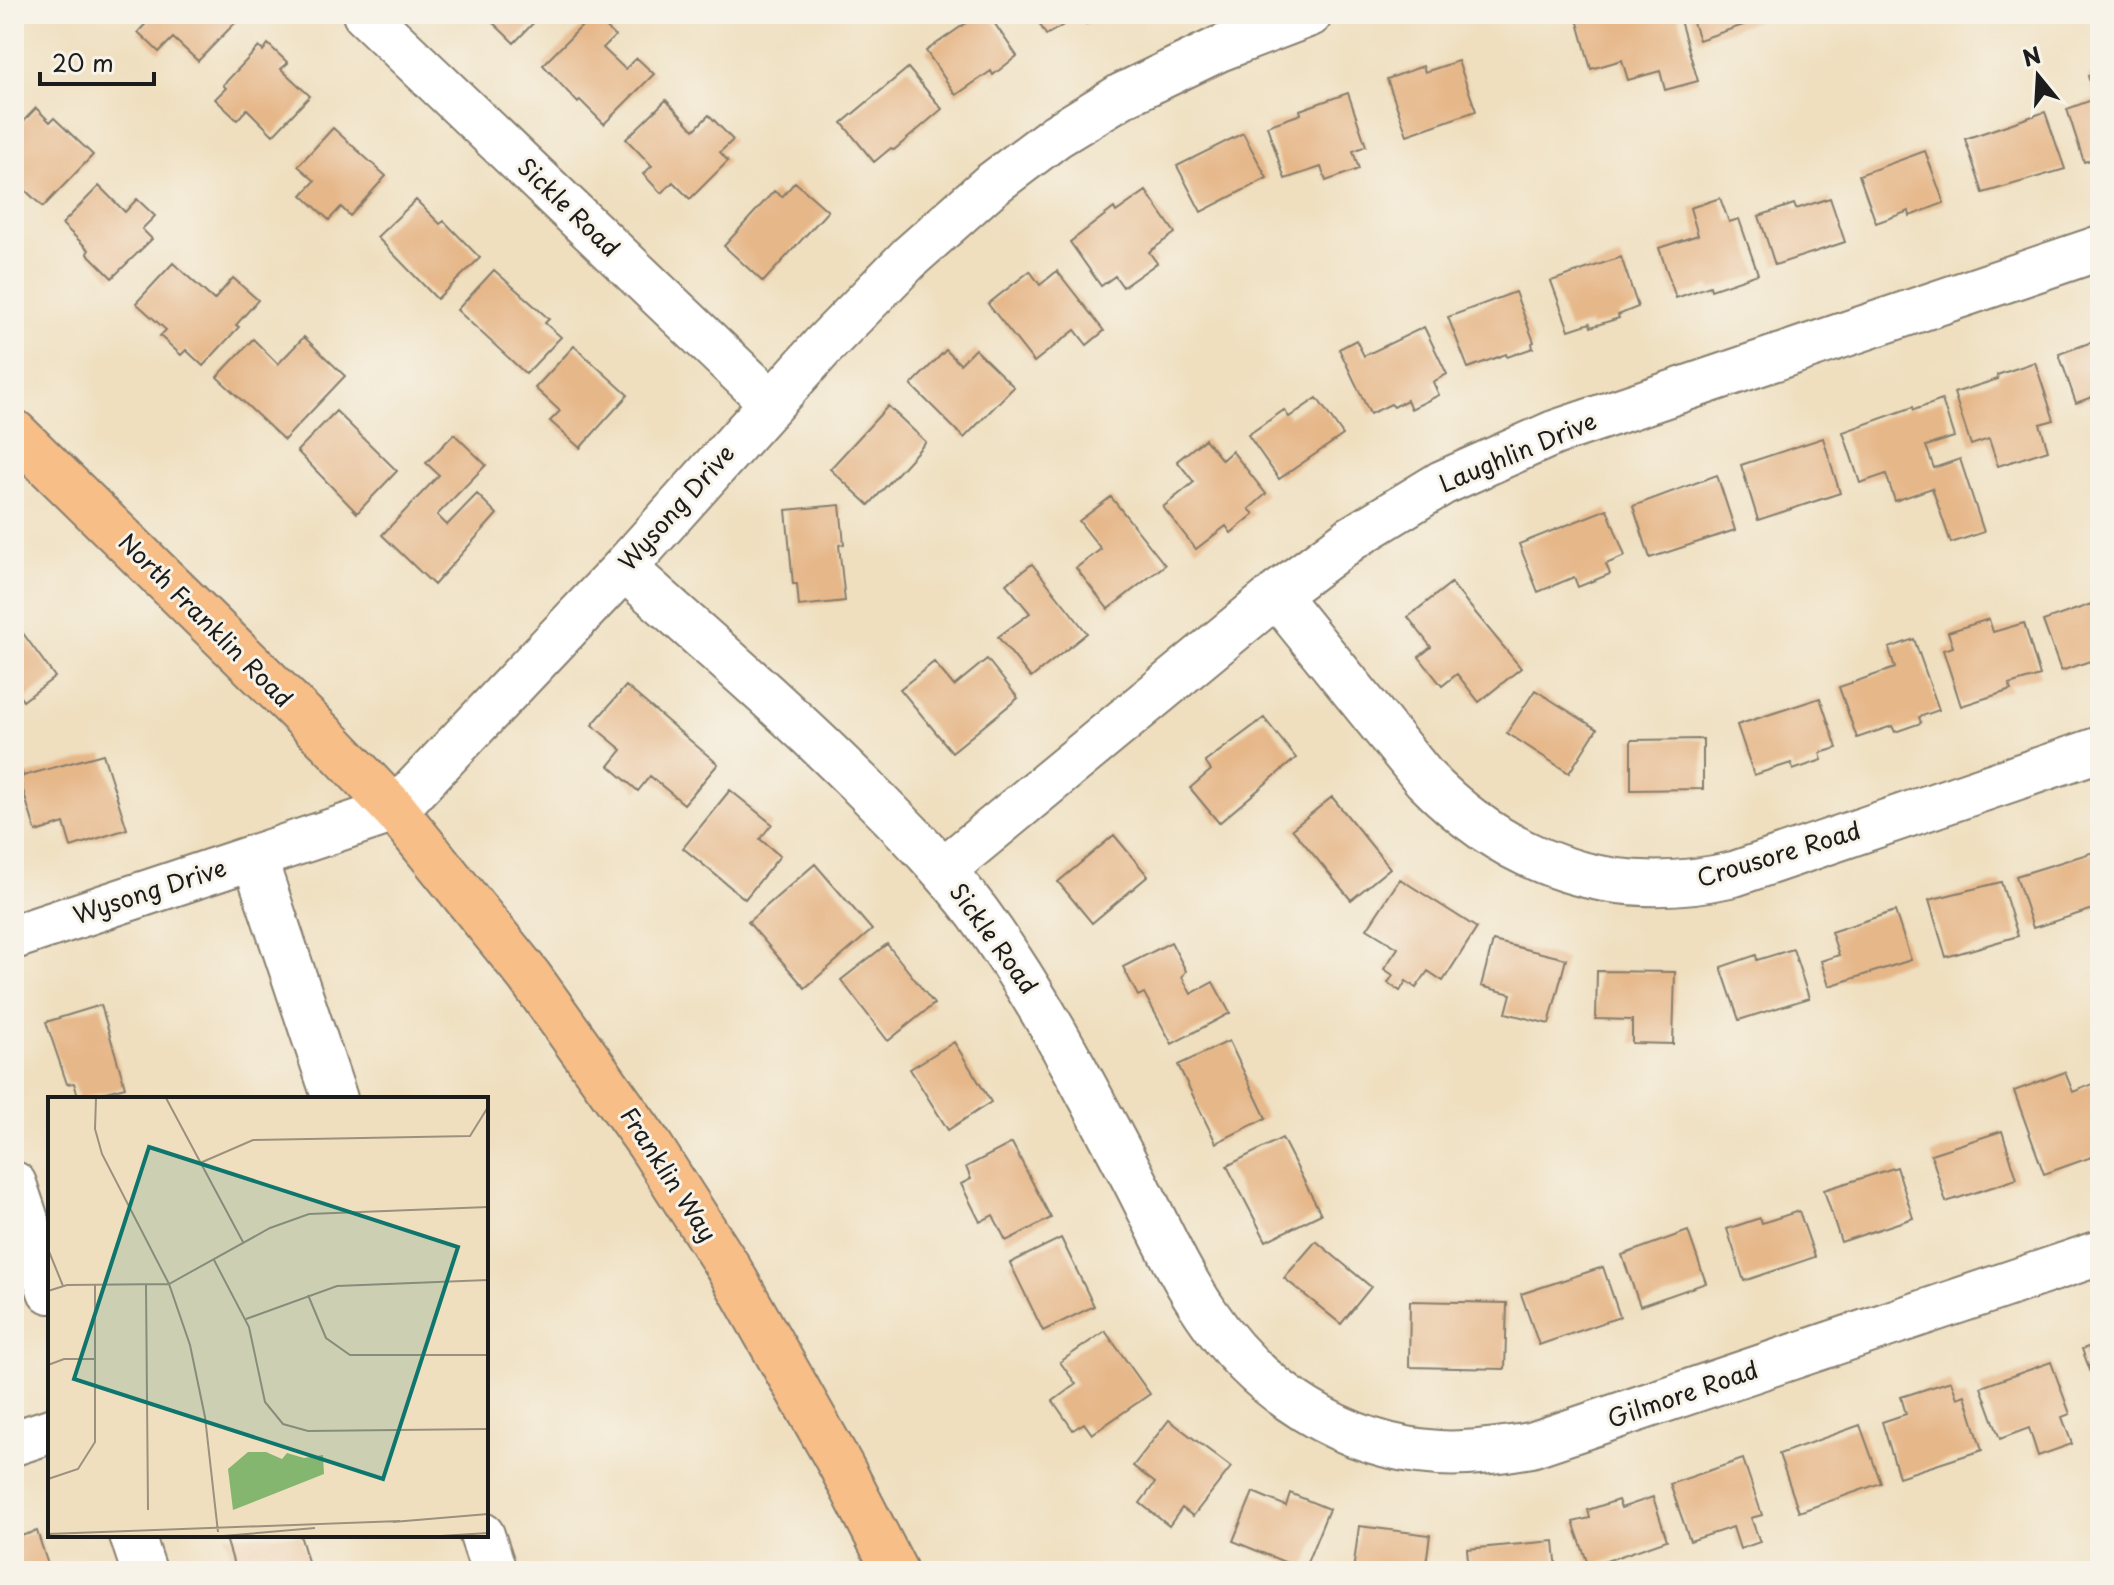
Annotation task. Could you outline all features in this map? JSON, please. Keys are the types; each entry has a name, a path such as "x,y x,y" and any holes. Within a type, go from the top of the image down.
{"main road":[{"name":"North Franklin Road","path":"14,432 329,741 395,810"},
{"name":"Franklin Way","path":"395,810 529,976 649,1144 721,1255 792,1376 895,1571"}],"street":[{"name":"Sickle Road","path":"365,14 771,402"},
{"name":"Wysong Drive","path":"14,937 395,810 624,568 771,402 911,256 1023,159 1123,95 1219,49 1310,14"},
{"name":"Laughlin Drive","path":"943,870 1276,595 1352,538 1442,483 1554,433 2100,248"},
{"name":"Sickle Road","path":"624,568 817,741 943,870 1007,955 1055,1030 1197,1300 1229,1344 1268,1383"},
{"name":"Crousore Road","path":"1276,595 1425,779 1450,804 1508,846 1557,867 1609,881 1672,884 1734,874 2100,749"},
{"path":"254,857 334,1097"},
{"path":"14,1184 48,1285"},
{"name":"Gilmore Road","path":"1268,1383 1327,1422 1387,1445 1437,1453 1526,1446 1564,1436 2100,1253"},
{"path":"14,1443 48,1432"},
{"path":"133,1537 144,1571"},
{"path":"483,1537 494,1571"}],"building":[{"path":"151,14 234,14 236,22 198,61 173,38 159,52 138,32 153,16"},
{"path":"484,14 542,14 514,43"},
{"path":"979,14 988,14 1017,56 993,75 991,71 956,95 926,51"},
{"path":"1034,14 1105,14 1086,24 1081,15 1046,35"},
{"path":"1593,14 1678,14 1698,81 1665,90 1660,71 1628,80 1622,60 1591,69 1577,19"},
{"path":"1690,14 1773,14 1773,15 1699,40"},
{"path":"593,15 615,36 603,48 625,69 637,58 654,74 604,124 580,100 578,103 543,65"},
{"path":"268,44 288,63 281,69 310,96 273,135 247,109 237,120 215,99 226,88 223,85 259,47 263,51"},
{"path":"1458,61 1476,111 1407,135 1387,79 1423,66 1425,72"},
{"path":"908,68 942,109 894,150 891,148 874,162 842,123"},
{"path":"2100,72 2100,157 2084,162 2067,109 2095,99 2088,76"},
{"path":"1348,93 1366,146 1353,151 1359,169 1326,181 1321,167 1285,179 1267,126"},
{"path":"666,100 694,130 709,115 733,140 720,152 728,161 690,199 673,182 661,193 643,174 652,166 626,139"},
{"path":"36,108 50,122 54,118 93,155 43,207 25,190 22,193 14,186 14,160 19,156 14,151 14,131"},
{"path":"2045,112 2065,169 1983,193 1965,139"},
{"path":"333,128 386,176 350,216 341,207 329,220 302,195 315,181 298,166"},
{"path":"1243,133 1267,178 1201,212 1177,166"},
{"path":"1925,151 1944,203 1910,216 1909,211 1876,223 1859,175"},
{"path":"795,182 828,211 763,282 724,246 774,191 782,197"},
{"path":"99,186 125,212 137,199 155,216 142,229 152,239 112,278 62,224"},
{"path":"1146,191 1175,233 1149,252 1157,263 1123,287 1115,276 1101,286 1070,242 1114,208 1116,212"},
{"path":"1720,198 1729,222 1739,219 1758,274 1676,298 1659,248 1698,235 1690,208"},
{"path":"1830,198 1845,242 1775,265 1759,216 1794,204 1796,209"},
{"path":"416,200 440,224 444,221 480,258 437,299 377,237"},
{"path":"1621,257 1638,307 1618,315 1619,318 1569,330 1551,281"},
{"path":"173,263 214,300 233,278 258,300 236,325 239,327 203,366 186,350 181,355 160,336 166,330 136,303"},
{"path":"494,270 549,319 545,323 561,337 526,374 457,310"},
{"path":"1030,271 1040,285 1057,271 1104,331 1087,345 1075,330 1034,362 988,304"},
{"path":"1515,292 1534,342 1533,348 1468,368 1448,317"},
{"path":"1424,327 1447,374 1433,382 1439,395 1411,409 1407,400 1370,414 1339,349 1356,340 1364,356"},
{"path":"304,337 345,376 284,440 217,377 253,339 278,364"},
{"path":"2100,339 2100,394 2076,403 2059,354"},
{"path":"574,346 628,395 580,448 550,421 560,411 535,388"},
{"path":"975,349 1014,387 964,438 911,385 946,350 960,364"},
{"path":"2035,362 2054,420 2040,424 2048,450 1998,466 1989,439 1971,445 1954,393 1998,379 1997,375"},
{"path":"1317,398 1343,435 1279,479 1248,435 1284,410 1289,417"},
{"path":"1942,400 1954,437 1926,446 1934,468 1960,459 1984,532 1951,543 1932,488 1895,501 1886,474 1860,483 1843,432"},
{"path":"888,406 926,442 869,505 830,469"},
{"path":"336,411 397,471 357,513 297,451"},
{"path":"454,434 486,465 437,515 447,525 477,494 497,514 434,585 382,535 439,475 426,463"},
{"path":"1823,438 1840,493 1758,520 1741,465"},
{"path":"1205,439 1222,460 1232,451 1266,494 1249,509 1254,514 1231,533 1226,526 1196,549 1163,507 1194,482 1177,461"},
{"path":"1717,475 1735,530 1650,558 1633,506"},
{"path":"1111,497 1165,565 1108,609 1076,568 1101,549 1079,521"},
{"path":"840,505 844,544 839,545 845,601 799,606 797,584 793,584 786,510"},
{"path":"1607,509 1625,556 1606,564 1610,574 1578,587 1574,577 1538,592 1519,544"},
{"path":"1032,564 1087,633 1031,678 998,637 1030,613 1006,584"},
{"path":"1451,583 1521,668 1479,702 1457,674 1442,686 1419,657 1431,647 1408,617"},
{"path":"2100,601 2100,661 2094,663 2093,660 2061,671 2043,621"},
{"path":"1989,619 1993,632 2024,623 2040,676 2009,685 2011,690 1961,706 1943,650 1953,647 1948,632"},
{"path":"14,621 55,677 23,701 14,692"},
{"path":"1914,639 1939,710 1919,717 1921,723 1895,732 1892,726 1857,738 1839,687 1895,668 1889,648"},
{"path":"987,659 1018,698 952,752 900,689 934,662 954,686"},
{"path":"626,686 718,764 684,804 650,776 638,791 609,766 622,750 592,725"},
{"path":"1535,690 1597,729 1569,773 1507,733"},
{"path":"1820,698 1837,748 1820,753 1822,760 1793,770 1791,763 1754,775 1737,725"},
{"path":"1264,718 1296,758 1219,823 1190,788 1211,770 1205,762"},
{"path":"1703,739 1703,789 1631,790 1631,740"},
{"path":"14,748 23,776 14,779"},
{"path":"103,754 127,829 71,847 64,823 36,832 20,781 23,776"},
{"path":"730,790 772,824 760,839 780,856 745,899 683,848"},
{"path":"1332,797 1390,868 1351,900 1292,829"},
{"path":"1114,835 1148,876 1092,923 1058,882"},
{"path":"2100,850 2100,907 2033,928 2016,876"},
{"path":"815,864 872,930 805,988 748,922"},
{"path":"1400,879 1477,928 1443,981 1428,971 1416,988 1406,981 1400,991 1388,983 1393,975 1384,969 1398,948 1367,929"},
{"path":"2001,882 2018,936 1946,957 1929,900"},
{"path":"1895,911 1911,960 1829,986 1821,961 1839,955 1831,932"},
{"path":"1493,941 1566,959 1549,1024 1506,1013 1511,994 1481,986"},
{"path":"1171,942 1186,971 1182,977 1191,994 1213,982 1230,1013 1172,1044 1144,993 1138,996 1123,967"},
{"path":"887,944 934,1004 888,1041 841,980"},
{"path":"1793,949 1809,998 1739,1020 1721,967 1756,955 1757,960"},
{"path":"1597,971 1675,972 1673,1044 1632,1043 1632,1020 1596,1019"},
{"path":"101,1005 125,1087 78,1097 74,1083 67,1084 46,1022"},
{"path":"1229,1041 1266,1118 1216,1143 1178,1065"},
{"path":"954,1042 991,1102 948,1130 910,1069"},
{"path":"2065,1072 2073,1092 2100,1081 2100,1154 2044,1174 2014,1091"},
{"path":"2002,1131 2017,1179 1946,1202 1931,1154"},
{"path":"1282,1138 1321,1214 1266,1241 1227,1166"},
{"path":"1012,1143 1051,1218 1006,1241 993,1215 980,1222 961,1184 971,1179 966,1167"},
{"path":"1897,1167 1913,1218 1841,1242 1824,1190"},
{"path":"1799,1211 1815,1257 1744,1281 1727,1229 1760,1218 1762,1223"},
{"path":"1688,1231 1706,1283 1640,1306 1622,1255"},
{"path":"1061,1238 1094,1306 1043,1331 1010,1263"},
{"path":"1316,1241 1371,1287 1341,1324 1284,1278"},
{"path":"1603,1267 1620,1317 1539,1345 1521,1294"},
{"path":"1410,1301 1507,1303 1505,1369 1409,1367"},
{"path":"1105,1331 1150,1394 1092,1434 1084,1423 1073,1430 1053,1401 1076,1384 1060,1362"},
{"path":"2100,1343 2100,1397 2082,1349"},
{"path":"2051,1362 2070,1414 2062,1417 2072,1444 2038,1456 2029,1428 2000,1439 1981,1387"},
{"path":"1951,1381 1957,1398 1965,1395 1982,1450 1899,1477 1882,1422 1906,1414 1901,1397"},
{"path":"1169,1420 1231,1467 1193,1516 1182,1508 1169,1526 1140,1503 1155,1483 1133,1466"},
{"path":"1860,1425 1881,1483 1799,1512 1779,1454"},
{"path":"1743,1459 1762,1515 1751,1518 1760,1542 1740,1549 1733,1527 1690,1541 1670,1484"},
{"path":"1253,1492 1286,1506 1290,1493 1329,1509 1304,1570 1233,1541"},
{"path":"1653,1497 1667,1540 1589,1567 1573,1522 1590,1518 1588,1510 1618,1500 1621,1508"},
{"path":"1359,1526 1430,1535 1425,1571 1353,1571"},
{"path":"37,1531 50,1571 14,1571 14,1538"},
{"path":"226,1537 301,1537 310,1568 301,1571 236,1571"},
{"path":"1554,1541 1557,1571 1469,1571 1467,1549"}]}
